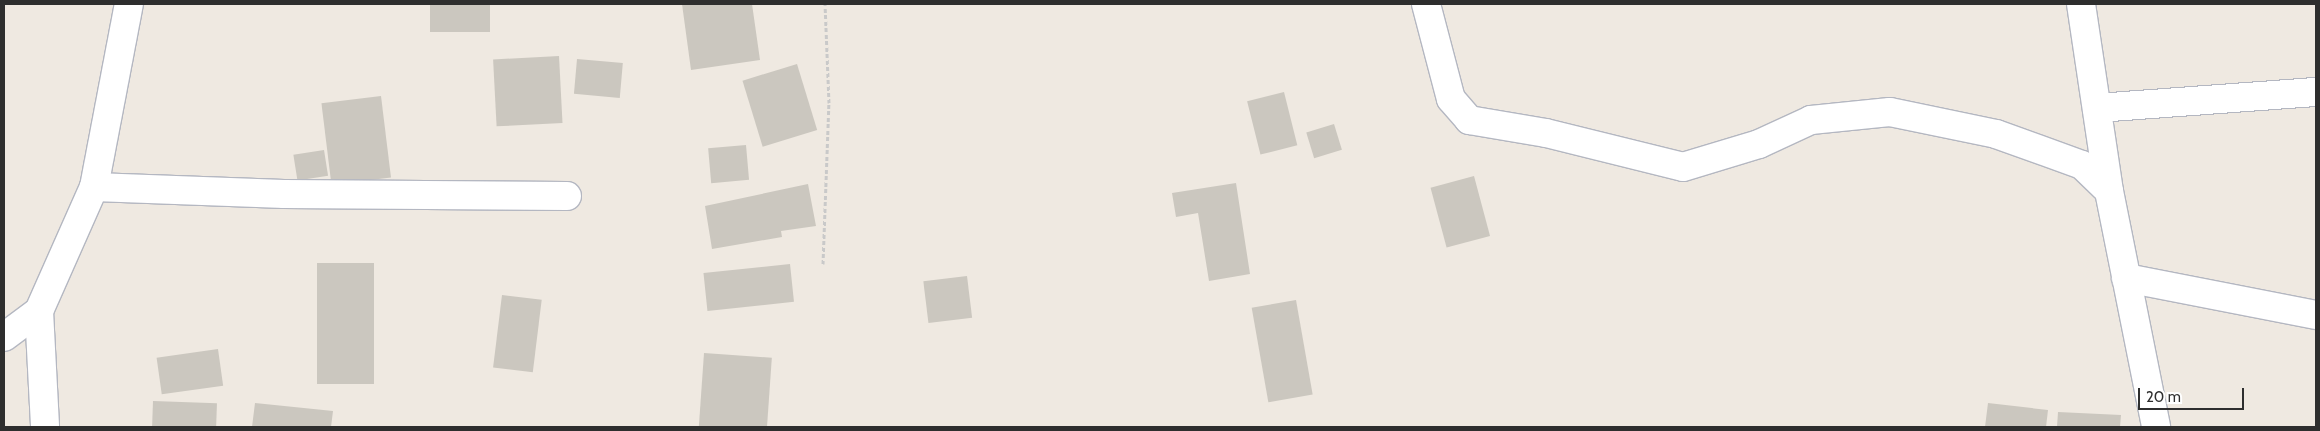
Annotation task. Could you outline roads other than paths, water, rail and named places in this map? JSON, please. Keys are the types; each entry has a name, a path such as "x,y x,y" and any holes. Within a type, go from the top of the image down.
{"street":[{"path":"45,427 39,311 94,187 129,4"},
{"path":"1426,4 1451,99 1469,120 1546,133 1683,167 1759,144 1811,120 1890,112 1996,134 2082,165 2109,192"},
{"path":"2081,4 2109,192 2156,427"},
{"path":"2097,108 2316,92"},
{"path":"94,187 284,194 567,196"},
{"path":"2126,278 2316,315"},
{"path":"4,337 39,311"}]}
